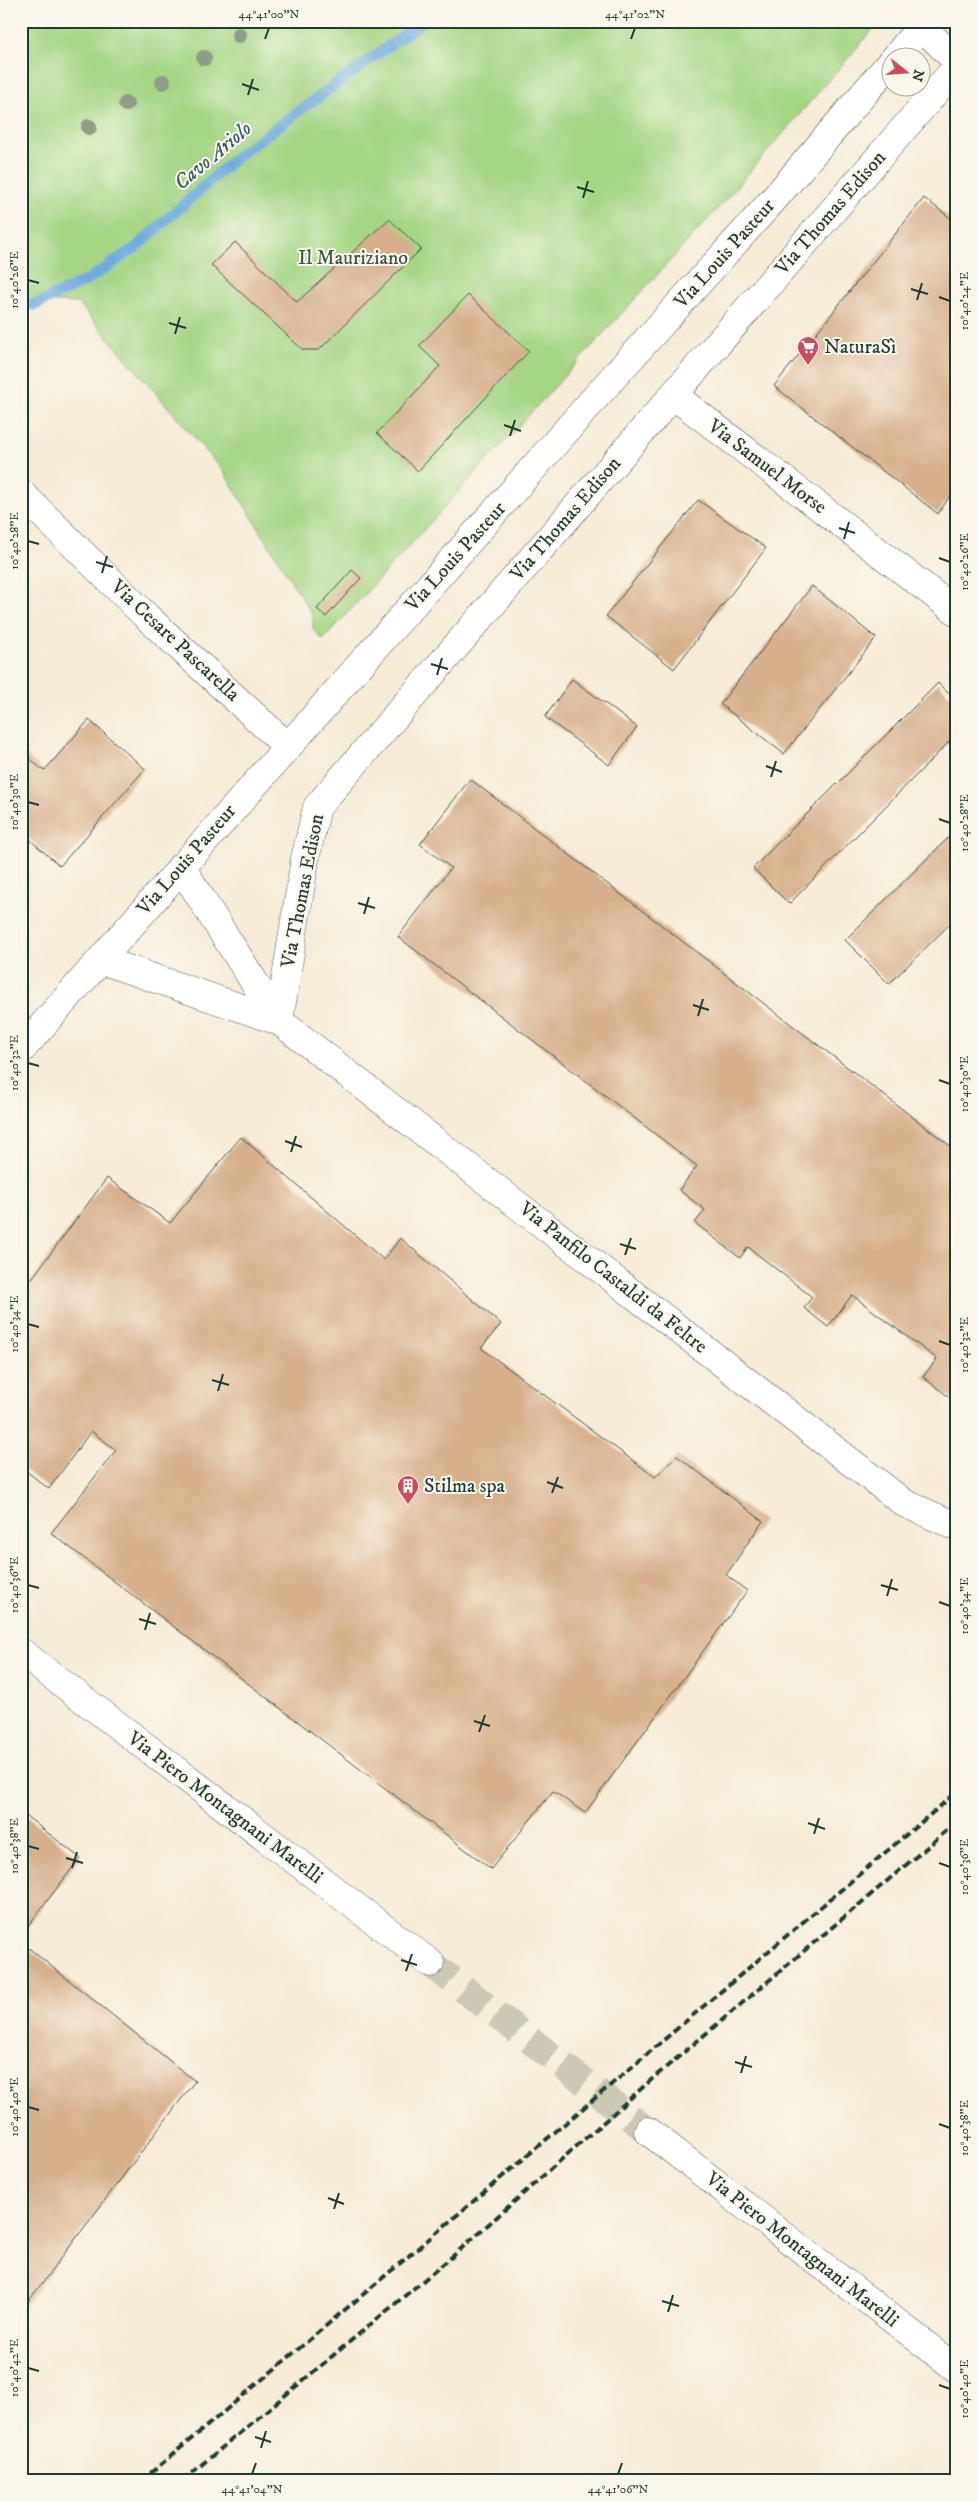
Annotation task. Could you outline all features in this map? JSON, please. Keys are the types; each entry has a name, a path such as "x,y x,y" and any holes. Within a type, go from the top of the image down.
{"street":[{"path":"903,48 923,24 957,61"},
{"name":"Via Thomas Edison","path":"279,1021 305,860 317,807 957,67"},
{"name":"Via Louis Pasteur","path":"21,1050 287,746 767,207 880,75"},
{"name":"Via Samuel Morse","path":"673,395 957,612"},
{"name":"Via Cesare Pascarella","path":"21,493 147,617 287,746"},
{"name":"Via Panfilo Castaldi da Feltre","path":"181,867 279,1021"},
{"name":"Via Panfilo Castaldi da Feltre","path":"101,960 279,1021 904,1503 955,1524"},
{"name":"Via Piero Montagnani Marelli","path":"21,1652 430,1963"},
{"name":"Via Piero Montagnani Marelli","path":"648,2131 957,2370"}],"green space":[{"name":"Il Mauriziano","path":"21,21 880,21 721,205 323,640 313,629 313,616 224,472 78,303 21,300"}],"building":[{"path":"924,198 957,223 957,501 950,496 938,514 774,386"},
{"path":"389,219 421,249 319,350 303,350 211,265 235,242 297,302"},
{"path":"468,295 529,351 418,471 377,433 440,366 419,346"},
{"path":"698,500 766,548 674,669 606,616"},
{"path":"352,570 361,578 326,617 317,609"},
{"path":"812,586 876,638 784,754 720,704"},
{"path":"572,679 637,727 609,765 545,717"},
{"path":"938,683 957,702 957,734 789,904 753,868"},
{"path":"89,720 145,769 60,866 21,832 21,751 44,771"},
{"path":"470,779 957,1151 957,1403 923,1377 937,1359 852,1295 828,1327 804,1308 812,1297 748,1247 740,1258 695,1223 705,1210 679,1190 697,1166 398,937 451,868 420,844"},
{"path":"957,829 957,917 889,984 845,940"},
{"name":"Stilma spa","path":"241,1137 384,1260 400,1238 501,1324 481,1348 655,1477 677,1456 763,1521 726,1575 747,1591 585,1813 553,1791 491,1869 51,1533 116,1450 91,1431 49,1489 21,1467 21,1293 107,1178 170,1223"},
{"path":"21,1812 80,1858 21,1935"},
{"path":"21,1942 195,2081 21,2311"}],"waterway":[{"name":"Cavo Ariolo","path":"21,303 35,305 89,279 136,247 241,153 423,21"}],"tunnel":[{"path":"430,1963 648,2131"}],"railway":[{"path":"141,2481 957,1792"},
{"path":"182,2481 454,2255 651,2080 957,1822"}],"place":[{"name":"NaturaSì","path":"808,366"},
{"name":"Stilma spa","path":"408,1505"}]}
